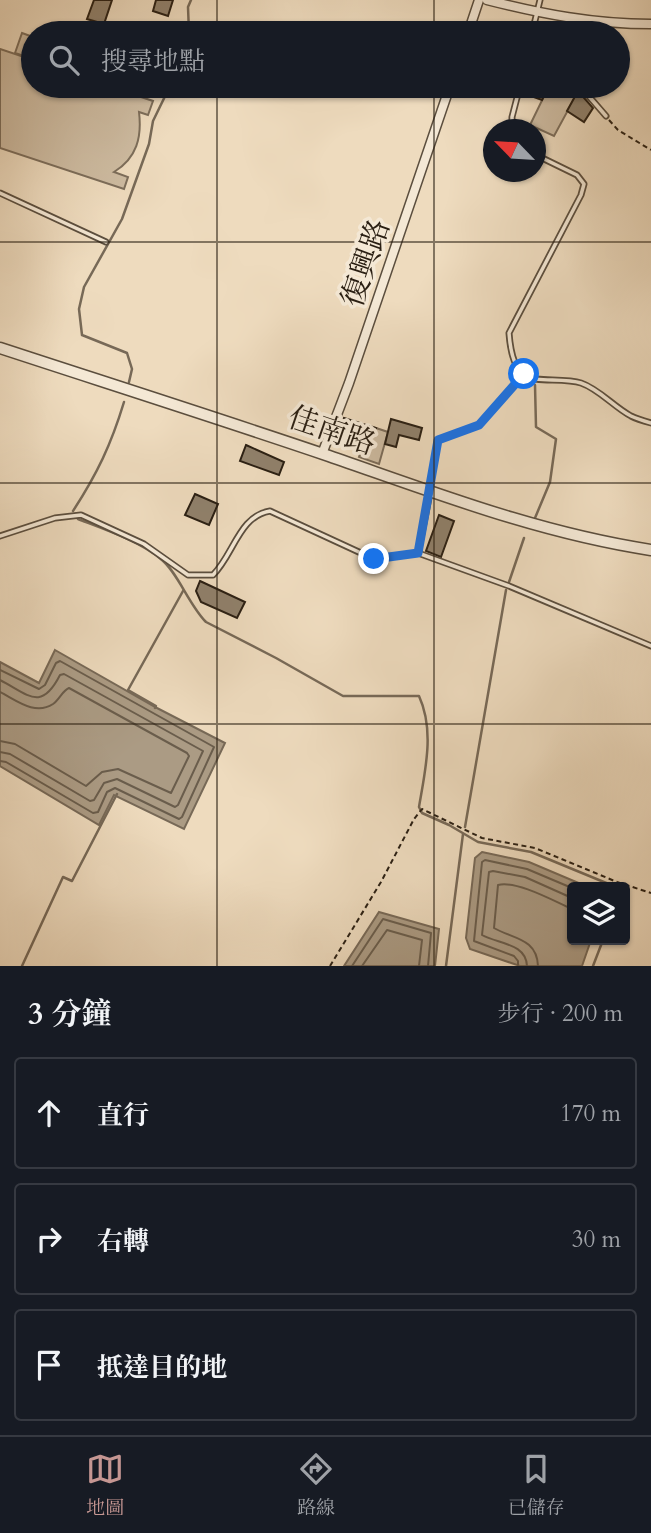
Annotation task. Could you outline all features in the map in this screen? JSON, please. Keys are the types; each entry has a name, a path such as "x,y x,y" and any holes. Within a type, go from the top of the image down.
{"street":[{"path":"472,21 479,0"},
{"path":"487,0 581,21"},
{"path":"630,23 651,24"},
{"name":"復興路","path":"322,454 349,383 446,98"},
{"name":"佳南路","path":"0,348 526,523 570,536 651,550"}],"lane":[{"path":"534,21 540,0"},
{"path":"512,119 517,98"},
{"path":"590,98 606,116"},
{"path":"546,160 578,175 584,184 581,195 509,333 510,349 520,371 527,378 555,378 582,383 631,416 651,423"},
{"path":"0,193 106,242"},
{"path":"418,553 430,491"},
{"path":"0,536 55,518 81,515 144,544 188,575 213,575 224,564 242,530 257,513 270,511 374,559 418,553 509,586 651,646"}],"path":[{"path":"606,116 618,130 651,150"},
{"path":"430,491 438,440 479,425 524,374"},
{"path":"330,966 422,809 482,838 535,848 651,893"}],"shaded area":[{"path":"21,36 21,55 15,53"},
{"path":"0,49 21,56 21,98 144,98 153,101 148,115 139,112 140,130 133,153 114,172 128,177 124,189 0,148"},
{"path":"543,98 575,98 554,136 546,132 546,119 533,119"},
{"path":"370,426 388,432 379,464 359,457"}],"water":[{"path":"55,650 225,743 184,829 114,795 99,825 0,766 0,662 39,683"},
{"path":"482,852 529,862 576,882 567,882 567,945 589,945 582,966 520,966 470,949 466,938 475,858"},
{"path":"379,912 439,929 435,966 344,966"}],"building":[{"path":"94,0 112,0 105,21 87,19"},
{"path":"156,0 173,0 168,16 153,11"},
{"path":"574,98 584,98 593,108 584,122 567,111"},
{"path":"344,418 376,428 373,434 342,424"},
{"path":"391,419 422,428 419,440 399,435 396,447 385,444"},
{"path":"246,445 284,462 279,475 240,461"},
{"path":"195,494 218,504 209,525 185,515"},
{"path":"439,515 454,521 441,557 426,551"},
{"path":"200,581 245,602 237,618 201,602 196,591"}],"waterway":[{"path":"189,21 188,7 191,0"},
{"path":"129,382 132,369 127,353 82,335 79,309 84,287 122,219 149,144 153,121 164,98"},
{"path":"535,385 536,427 556,439 550,482 535,518"},
{"path":"73,511 103,459 124,402"},
{"path":"78,519 154,553 168,566 206,622 343,696 419,696 428,737 419,807 422,813 478,842 531,852 604,882"},
{"path":"509,582 524,538"},
{"path":"465,827 506,590"},
{"path":"155,708 156,706 128,690 183,591"},
{"path":"22,966 63,877 72,881 117,794"},
{"path":"446,966 463,834"},
{"path":"593,966 601,945"}],"route":[{"path":"374,559 418,553 438,440 479,425 524,374"}]}
